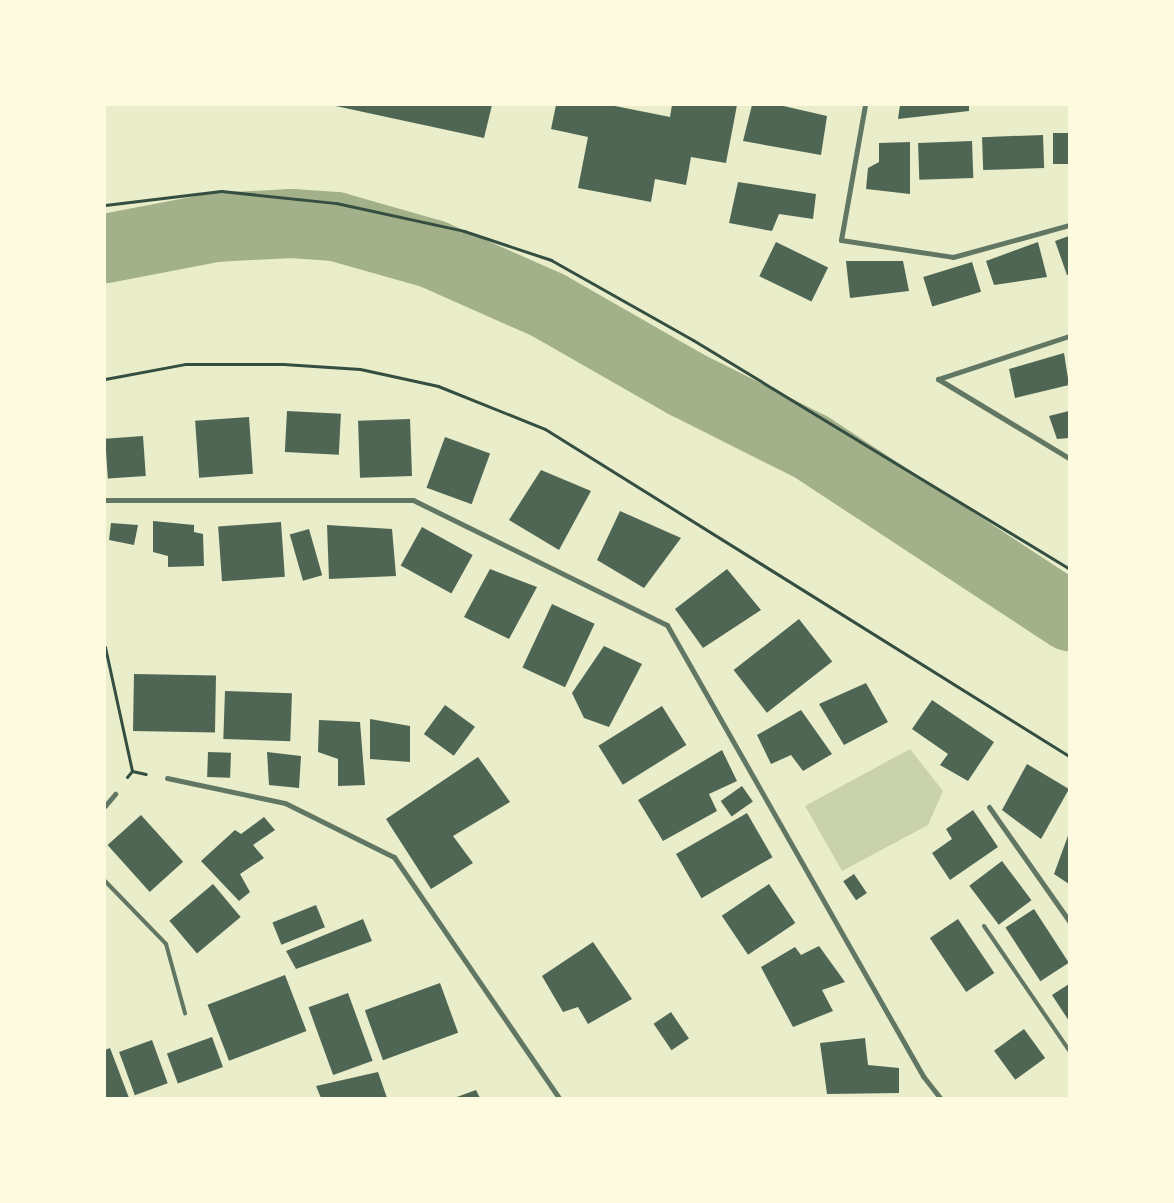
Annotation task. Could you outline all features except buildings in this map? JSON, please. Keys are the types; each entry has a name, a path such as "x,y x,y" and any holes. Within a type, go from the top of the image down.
{"street":[{"path":"865,105 841,240 952,257 1069,225"},
{"path":"1069,336 938,379 1069,458"},
{"path":"105,500 413,500 667,625 923,1076 940,1098"},
{"path":"167,778 285,803 394,857 559,1098"},
{"path":"105,806 115,794"},
{"path":"988,807 1069,921"}],"lane":[{"path":"105,881 166,944 184,1014"},
{"path":"984,926 1069,1050"}],"path":[{"path":"105,205 221,191 336,203 464,231 551,260 693,340 1069,569"},
{"path":"105,379 186,364 283,364 360,369 438,386 545,429 1069,756"},
{"path":"105,647 132,771 115,794"},
{"path":"132,771 167,778"}],"green space":[{"path":"910,749 943,791 928,825 842,871 805,806"}],"waterway":[{"path":"105,248 214,227 291,223 335,226 433,254 548,305 686,384 810,446 1069,616"}]}
